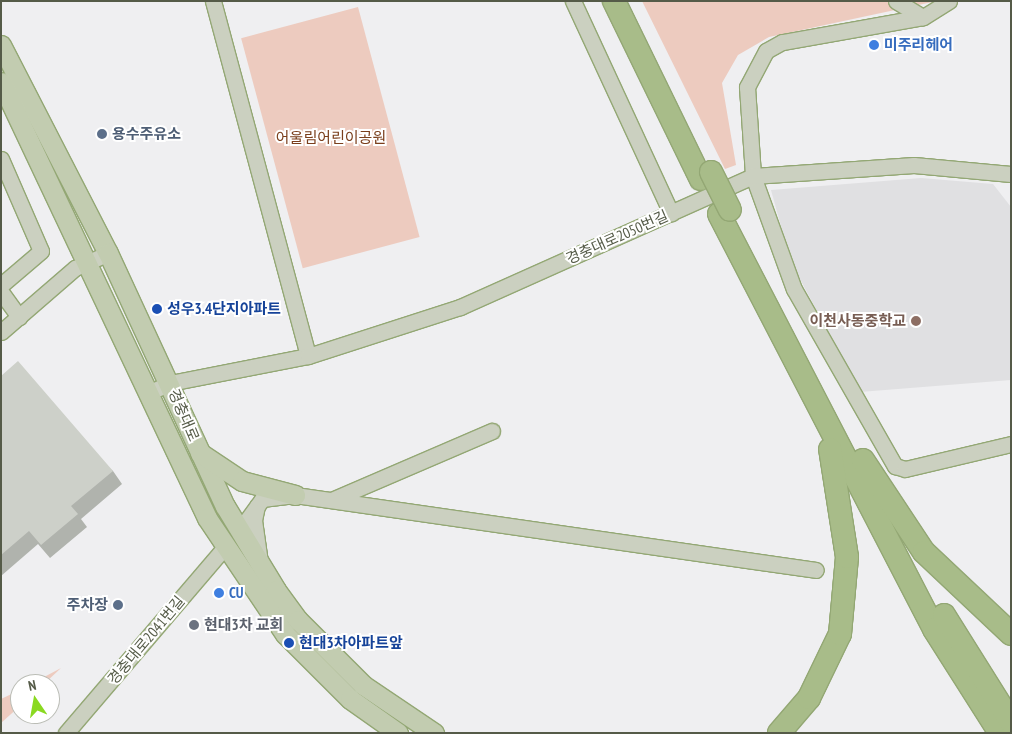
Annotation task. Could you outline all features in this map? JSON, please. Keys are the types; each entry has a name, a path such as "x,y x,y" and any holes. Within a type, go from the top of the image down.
{"highway":[{"path":"614,1 706,175 814,398 934,629 1000,733"},
{"path":"630,1 706,175"},
{"path":"724,212 863,460 947,619 1011,722"},
{"path":"779,733 809,698 840,634 847,557 844,522 838,480 814,398"},
{"path":"863,460 924,552 1011,634"}],"main road":[{"name":"경충대로","path":"1,45 108,253 170,382 200,452 239,531 298,620 363,684 434,733"},
{"name":"경충대로","path":"1,82 85,262 150,392 182,470 225,547 285,634 350,699 398,733"},
{"path":"200,452 242,481 295,495"},
{"path":"225,547 239,531"}],"street":[{"path":"213,1 308,356"},
{"path":"573,1 671,213"},
{"path":"896,1 923,17"},
{"path":"949,1 923,17 782,42 766,51 746,95 753,176 794,289 891,462 905,469 1011,444"},
{"path":"1,159 41,251 1,284"},
{"path":"753,176 914,165 1011,174"},
{"name":"경충대로2050번길","path":"150,392 170,382 308,356 460,307 753,176"},
{"path":"1,332 85,262 108,253"},
{"path":"1,292 20,317"},
{"path":"332,499 492,431"},
{"path":"239,531 262,499 295,495 816,570"},
{"path":"257,505 254,520 260,564"},
{"name":"경충대로2041번길","path":"66,733 225,547"}],"shaded area":[{"name":"이천사동중학교","path":"921,178 993,184 1011,207 1011,380 860,392 791,262 771,190"}],"green space":[{"path":"642,1 937,1 769,37 738,55 722,83 736,165 725,169"},
{"name":"어울림어린이공원","path":"358,7 420,237 303,268 241,38"},
{"path":"10,695 10,715 1,723 1,699"}],"building":[{"path":"18,361 113,471 71,506 78,514 41,545 29,531 1,555 1,376"}],"place":[{"name":"미주리헤어","path":"874,45"},
{"name":"용수주유소","path":"102,134"},
{"name":"성우3.4단지아파트","path":"157,309"},
{"name":"이천사동중학교","path":"916,321"},
{"name":"CU","path":"219,593"},
{"name":"주차장","path":"118,605"},
{"name":"현대3차 교회","path":"194,625"},
{"name":"현대3차아파트앞","path":"289,643"}]}
